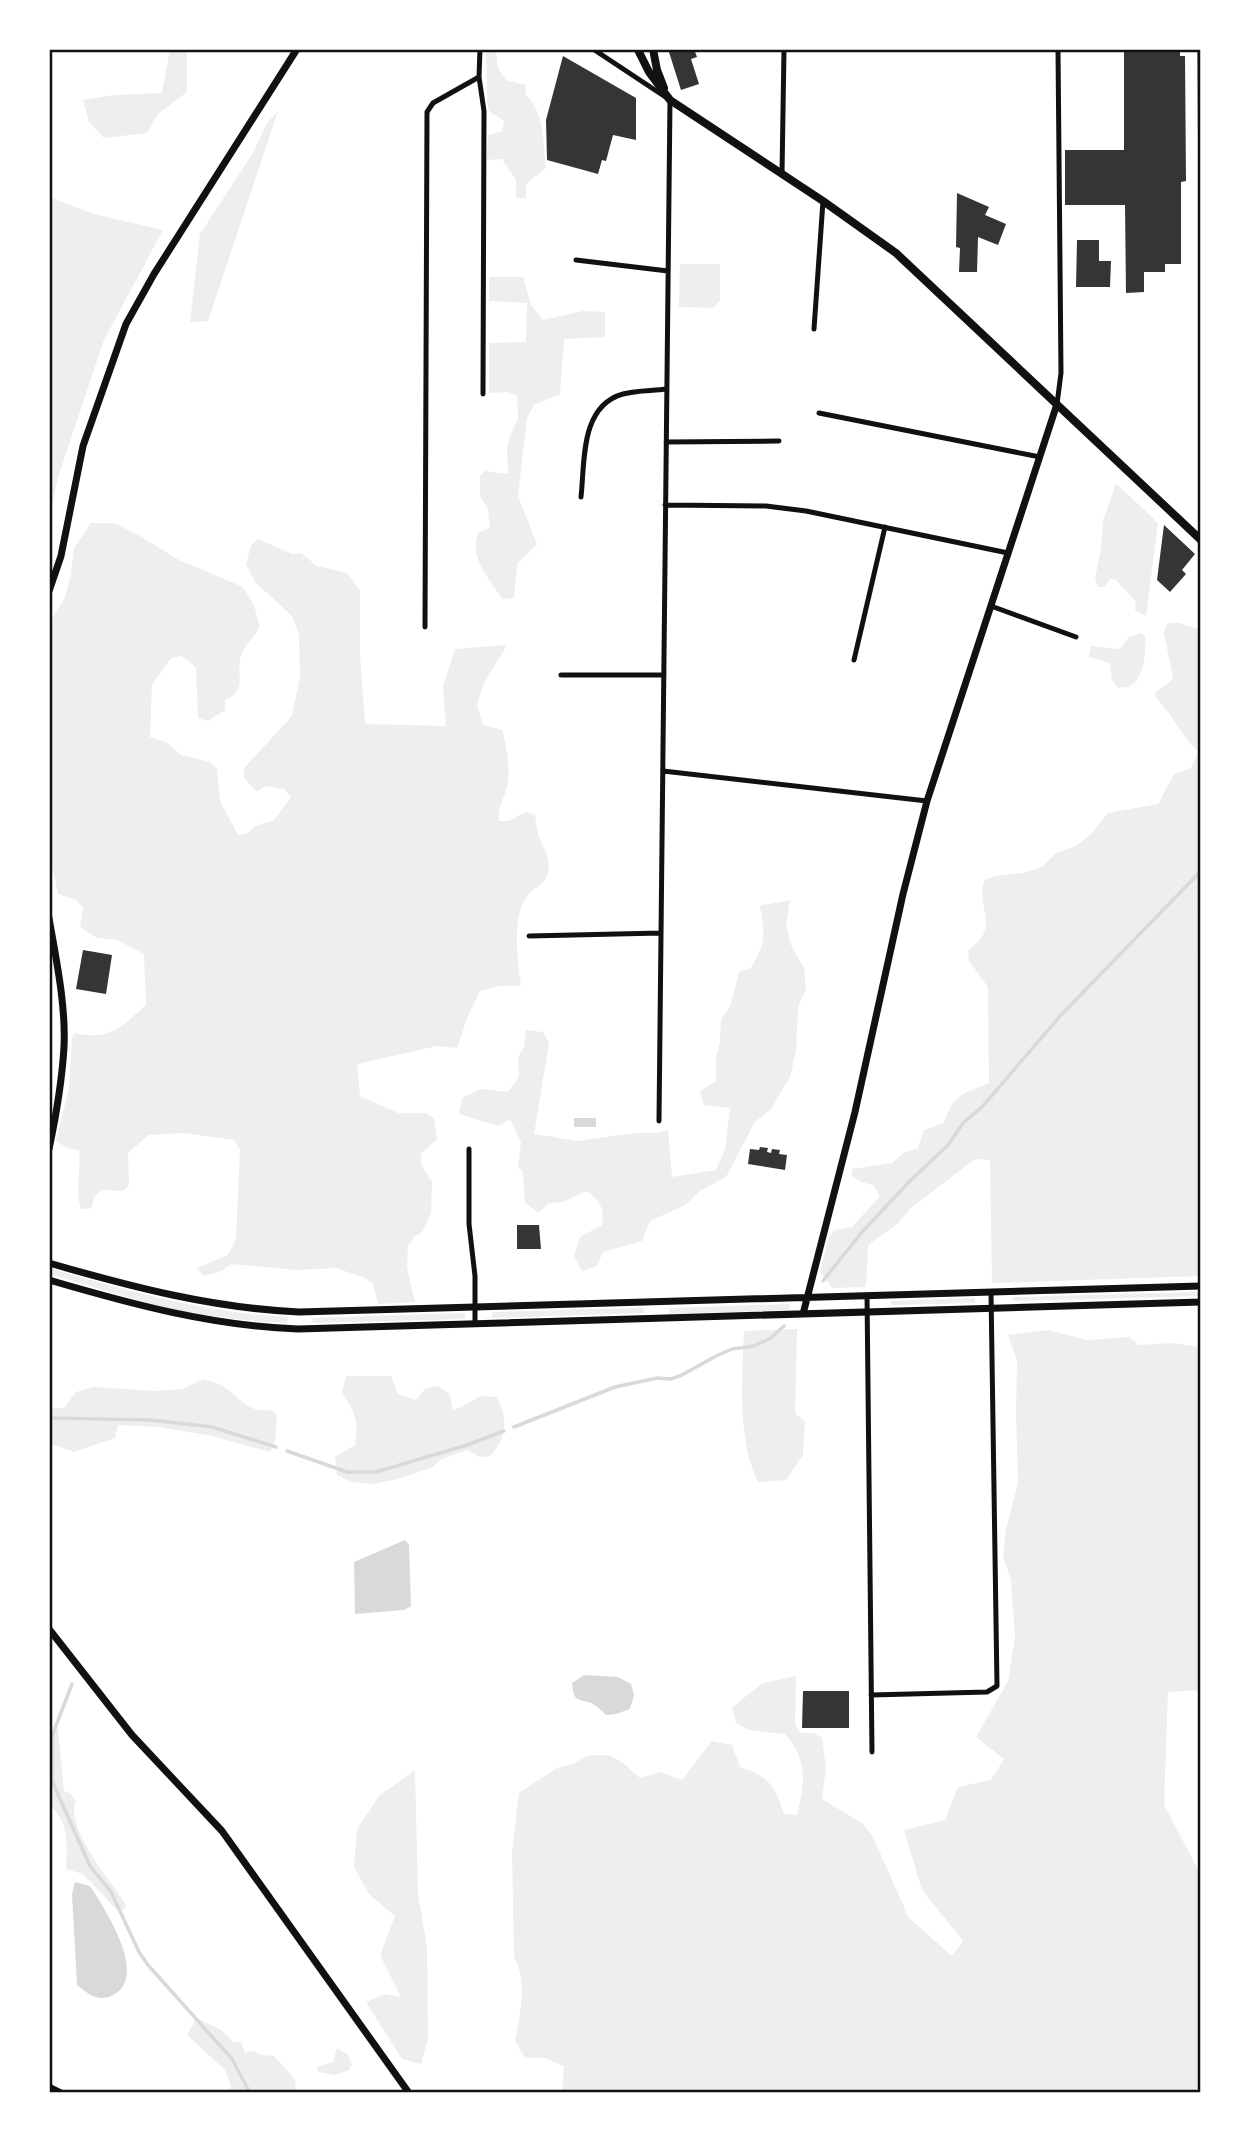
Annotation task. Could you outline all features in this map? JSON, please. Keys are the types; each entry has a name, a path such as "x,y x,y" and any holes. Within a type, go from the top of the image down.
{"main road":[{"path":"637,49 649,72 670,100 823,201 895,253 1201,540"},
{"path":"653,49 657,70 670,100"}],"street":[{"path":"49,591 61,556 83,446 126,324 154,274 297,49"},
{"path":"480,49 479,77 484,111 483,394"},
{"path":"593,49 670,100 659,1121"},
{"path":"782,174 783,49"},
{"path":"803,1314 852,1122 927,800 1057,404 1061,373 1058,49"},
{"path":"1200,49 1201,230"},
{"path":"425,627 427,112 433,103 479,77"},
{"path":"814,329 823,201"},
{"path":"576,260 668,271"},
{"path":"581,497 588,438 594,413 612,398 622,394 667,390"},
{"path":"819,413 1040,457"},
{"path":"666,442 779,441"},
{"path":"665,505 786,508 1008,553"},
{"path":"854,660 885,527"},
{"path":"991,606 1076,637"},
{"path":"561,674 664,675"},
{"path":"663,771 927,800"},
{"path":"49,918 64,1045 49,1149"},
{"path":"529,936 661,933"},
{"path":"469,1149 469,1224 475,1276 475,1324"},
{"path":"49,1263 172,1296 254,1310 299,1312 1201,1286"},
{"path":"49,1280 145,1307 200,1319 247,1326 298,1329 1201,1302"},
{"path":"871,1695 986,1692 995,1689 998,1681 991,1292"},
{"path":"867,1295 872,1752"},
{"path":"657,1302 658,1318"},
{"path":"298,1329 299,1312"},
{"path":"49,1629 132,1735 222,1831 410,2093"},
{"path":"49,2086 63,2093"}],"shaded area":[{"path":"168,49 187,49 187,92 158,114 147,133 104,138 89,122 83,100 114,95 162,93"},
{"path":"486,49 496,49 498,69 506,80 525,85 526,95 540,119 546,168 526,184 526,198 516,198 516,180 502,159 487,160 488,135 502,131 504,121 489,111"},
{"path":"278,111 208,321 190,322 200,234 253,153 267,123"},
{"path":"49,197 94,214 163,230 104,340 58,477 49,521"},
{"path":"680,264 720,264 720,300 713,308 679,307"},
{"path":"489,277 523,277 531,305 543,320 583,311 605,312 605,337 564,339 560,394 534,405 527,418 518,496 537,544 517,564 514,598 502,599 482,568 476,552 478,533 490,528 488,509 480,496 480,476 485,471 508,474 507,448 518,418 517,396 508,392 489,393 489,343 526,342 527,303 489,301"},
{"path":"1116,483 1158,523 1146,616 1135,610 1136,602 1116,580 1110,579 1104,587 1098,587 1095,579 1103,521"},
{"path":"91,523 114,523 177,559 243,587 254,605 260,627 242,652 239,686 232,696 225,700 225,710 208,721 198,718 196,668 180,656 170,659 152,685 150,737 166,742 181,755 210,762 217,769 220,801 238,835 274,820 291,797 284,789 265,786 257,792 244,778 244,768 292,716 300,676 299,635 292,616 255,582 246,564 251,545 258,539 292,554 301,553 317,566 347,573 360,590 360,655 365,724 446,726 443,686 455,649 507,645 483,685 477,705 483,725 502,730 506,748 508,782 499,811 499,821 509,821 526,812 535,815 539,837 549,862 545,880 527,896 519,916 517,940 521,986 500,986 480,991 457,1048 437,1046 357,1064 360,1096 398,1113 426,1113 434,1118 437,1139 421,1154 421,1165 432,1182 431,1213 422,1232 414,1237 408,1246 407,1267 415,1302 378,1304 373,1284 365,1278 336,1268 296,1270 231,1264 222,1271 203,1276 197,1268 228,1255 236,1239 240,1150 234,1140 184,1133 149,1135 128,1153 129,1185 123,1191 102,1190 94,1197 92,1208 81,1209 78,1196 79,1150 69,1149 56,1141 69,1088 72,1037 75,1033 97,1035 114,1030 146,1005 144,954 117,940 97,938 80,927 83,907 76,900 58,894 49,851 49,623 64,599 70,580 74,548"},
{"path":"1168,623 1180,623 1201,630 1201,1276 992,1283 990,1160 975,1159 868,1245 866,1287 832,1288 820,1272 828,1239 835,1230 852,1227 880,1196 873,1185 852,1176 852,1169 892,1163 903,1153 918,1148 924,1130 944,1123 955,1100 989,1083 988,987 969,961 968,951 983,935 985,928 982,894 985,880 1042,867 1056,853 1076,846 1091,834 1108,813 1158,804 1174,774 1191,768 1198,752 1155,693 1173,679 1164,632"},
{"path":"1140,633 1145,636 1142,671 1129,687 1118,688 1112,680 1110,663 1089,657 1091,646 1120,649 1128,638"},
{"path":"790,900 786,925 791,945 804,968 806,989 798,1007 796,1051 790,1077 771,1109 755,1122 726,1177 700,1191 685,1205 650,1221 642,1241 603,1252 597,1266 582,1271 574,1256 580,1237 602,1225 603,1214 598,1201 586,1191 563,1202 549,1203 538,1213 525,1202 523,1172 518,1167 521,1142 510,1119 498,1126 459,1114 462,1098 481,1089 508,1092 519,1076 518,1057 524,1047 526,1030 543,1032 549,1043 534,1134 578,1141 668,1130 672,1177 716,1170 725,1149 730,1108 704,1105 700,1091 716,1081 721,1019 730,1007 739,972 751,968 762,945 760,906"},
{"path":"574,1118 596,1118 596,1127 574,1127"},
{"path":"49,1268 137,1293 197,1306 288,1317 287,1323 182,1311 49,1274"},
{"path":"1201,1292 1201,1296 1013,1301 1013,1297"},
{"path":"975,1298 975,1303 891,1305 891,1301"},
{"path":"789,1304 789,1310 669,1314 669,1308"},
{"path":"644,1308 645,1313 492,1318 492,1312"},
{"path":"465,1313 465,1319 313,1323 312,1318"},
{"path":"797,1329 795,1414 805,1421 803,1455 786,1480 758,1482 747,1447 742,1408 744,1331"},
{"path":"1049,1330 1087,1340 1129,1337 1139,1345 1172,1343 1200,1347 1201,1351 1201,1690 1168,1692 1164,1805 1201,1875 1201,2093 562,2093 564,2066 545,2058 525,2058 515,2041 522,1987 514,1957 512,1852 519,1793 557,1768 590,1755 609,1755 640,1778 661,1772 682,1780 712,1741 732,1745 740,1767 758,1774 769,1783 784,1814 797,1815 803,1782 798,1753 785,1734 749,1730 736,1723 732,1707 763,1683 796,1676 795,1723 800,1733 814,1733 822,1738 826,1768 822,1799 862,1823 872,1835 909,1918 952,1956 963,1941 922,1890 904,1830 945,1820 958,1787 991,1780 1004,1759 976,1737 1008,1681 1015,1637 1011,1580 1003,1556 1006,1529 1018,1483 1017,1360 1008,1335"},
{"path":"346,1376 391,1376 398,1394 416,1400 426,1388 438,1386 450,1394 453,1411 481,1396 496,1397 503,1412 503,1435 490,1456 480,1457 467,1450 440,1460 433,1467 398,1479 373,1484 352,1482 337,1475 335,1457 355,1445 355,1418 342,1393"},
{"path":"203,1379 226,1388 243,1403 255,1409 272,1410 277,1415 275,1441 270,1452 212,1436 160,1427 118,1425 115,1438 74,1452 49,1443 49,1408 64,1408 76,1392 93,1387 156,1391 182,1389"},
{"path":"405,1540 409,1545 411,1606 404,1610 355,1614 354,1562"},
{"path":"584,1675 618,1677 631,1684 634,1695 630,1709 606,1715 593,1704 577,1698 572,1683"},
{"path":"58,1729 64,1791 70,1793 76,1801 74,1812 83,1839 126,1905 124,1910 117,1910 83,1874 66,1869 67,1843 64,1826 56,1811 49,1805 49,1731"},
{"path":"415,1770 418,1894 427,1946 428,2039 421,2064 402,2059 366,2002 384,1994 401,1997 380,1955 395,1916 369,1894 354,1867 357,1829 379,1796"},
{"path":"75,1882 90,1886 114,1926 126,1960 127,1975 122,1987 106,1998 92,1996 77,1985 72,1894"},
{"path":"196,2018 220,2029 234,2042 241,2042 245,2053 254,2051 261,2055 274,2056 295,2079 296,2093 226,2093 231,2086 225,2070 187,2035"},
{"path":"337,2048 348,2055 352,2064 349,2070 335,2075 319,2072 317,2067 333,2062"}],"building":[{"path":"668,49 694,49 697,57 691,59 699,84 681,90"},
{"path":"1124,49 1180,49 1180,56 1185,56 1186,181 1181,182 1181,264 1165,264 1165,272 1144,272 1144,292 1126,293 1125,205 1065,205 1065,150 1124,150"},
{"path":"563,56 636,98 636,140 613,135 606,161 602,160 598,174 547,160 546,120"},
{"path":"957,193 989,207 985,215 1006,224 998,245 978,237 977,272 959,272 960,248 956,247"},
{"path":"1077,240 1099,240 1099,261 1111,261 1110,287 1076,287"},
{"path":"1164,525 1195,554 1182,570 1186,574 1170,592 1157,580"},
{"path":"83,950 112,955 106,994 76,989"},
{"path":"760,1147 768,1148 767,1152 771,1153 772,1149 780,1150 779,1154 787,1155 785,1170 748,1164 750,1149 759,1150"},
{"path":"517,1225 539,1225 541,1249 517,1249"},
{"path":"803,1691 849,1691 849,1728 802,1728"}],"waterway":[{"path":"823,1281 862,1232 948,1145 963,1123 982,1107 1061,1015 1201,871"},
{"path":"1199,874 1201,1190"},
{"path":"514,1427 615,1387 682,1375 732,1349 754,1346 771,1338 784,1326"},
{"path":"49,1418 151,1420 212,1427 276,1447"},
{"path":"287,1451 347,1472 376,1472 504,1431"},
{"path":"72,1684 52,1736 52,1781 90,1866 111,1892 139,1952 232,2059 250,2093"}]}
